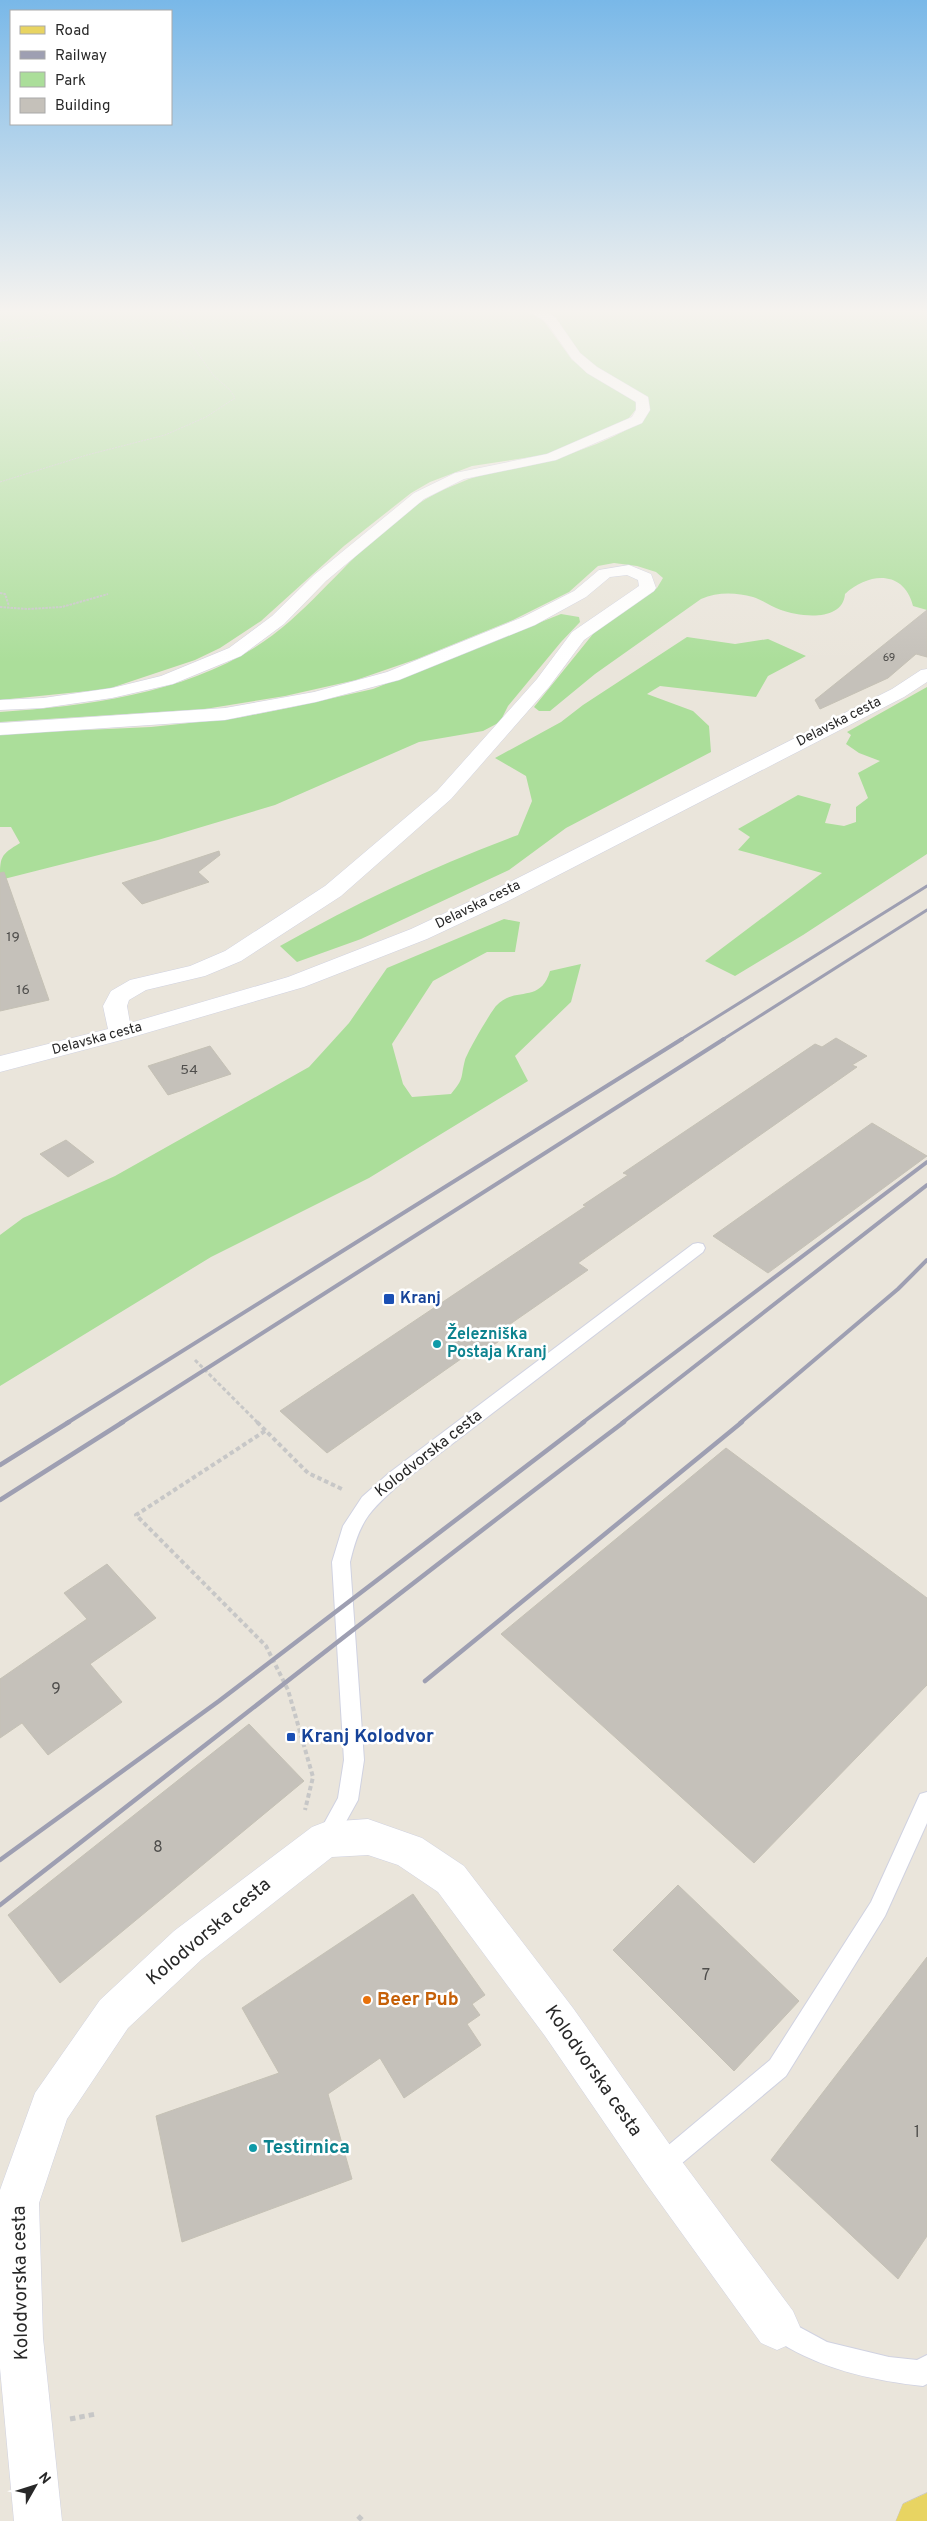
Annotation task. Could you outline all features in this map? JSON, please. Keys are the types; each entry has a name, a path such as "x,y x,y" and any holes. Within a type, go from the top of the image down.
{"street":[{"path":"0,705 43,703 112,693 166,680 235,652 278,620 327,572 419,496 460,476 551,457 622,428"},
{"path":"0,729 225,714 316,697 393,676 529,621 580,594 606,573 629,570 646,577 648,588 578,636 543,683 444,794 333,891 233,956 197,971 138,985 119,996 115,1006 121,1033"},
{"name":"Delavska cesta","path":"0,1064 121,1033 296,982 419,934 500,896 898,693 927,674"},
{"name":"Kolodvorska cesta","path":"38,2521 20,2338 17,2203 50,2108 114,2014 316,1824 368,1837 409,1851 451,1878 560,2022 660,2167 777,2327"}],"lane":[{"name":"Kolodvorska cesta","path":"316,1824 348,1800 354,1760 341,1562 349,1531 368,1502 395,1478 698,1248"},
{"path":"660,2167 778,2068 878,1909 927,1801"},
{"path":"777,2327 823,2353 889,2370 923,2373 927,2368"}],"path":[{"path":"0,482 41,471 87,455 165,435 182,428"},
{"path":"0,593 4,594 9,606"},
{"path":"0,607 9,606 28,609 62,607 108,594"},
{"path":"195,1360 308,1473 368,1502"},
{"path":"265,1431 136,1515 266,1646 288,1690 313,1777 316,1824"},
{"path":"358,2516 363,2521"}],"green space":[{"path":"0,428 608,428 544,455 472,466 430,482 411,493 344,546 261,621 220,648 195,660 108,689 0,700"},
{"path":"630,428 927,428 927,610 913,606 902,586 885,578 864,582 854,587 845,594 842,603 837,609 819,615 799,614 777,609 757,598 746,595 713,595 701,599 595,674 550,711 539,711 534,707 597,629 657,588 663,578 656,572 637,566 614,563 598,566 569,592 513,620 417,659 356,680 285,696 205,709 0,722 0,712 77,705 154,690 191,678 226,663 260,644 290,621 363,549 401,516 422,501 469,479 560,457 615,436"},
{"path":"561,614 579,617 580,622 508,706 500,722 483,731 419,742 275,805 158,840 0,880 2,857 20,843 11,827 0,827 0,734 151,727 237,718 293,707 373,689"},
{"path":"687,637 735,644 768,639 806,656 768,676 756,697 660,686 647,694 693,711 709,726 711,752 566,828 509,870 361,939 297,962 280,946 397,886 457,859 518,835 532,801 526,776 495,758 561,722 583,705"},
{"path":"927,687 927,854 803,935 735,976 705,961 822,873 738,850 750,837 738,829 798,795 831,804 825,823 844,826 856,822 856,807 868,798 858,773 880,761 859,753 846,744 851,735 847,732"},
{"path":"504,919 520,922 515,952 487,952 433,981 392,1044 403,1084 412,1097 451,1094 460,1081 470,1049 496,1006 511,996 540,988 546,981 550,971 581,964 571,1002 515,1056 528,1081 369,1178 211,1257 0,1386 0,1235 23,1218 115,1176 309,1067 349,1023 387,968"}],"building":[{"path":"927,610 927,657 916,654 888,678 820,709 815,700"},
{"path":"219,851 220,855 198,872 209,882 142,904 122,883"},
{"path":"4,872 49,1000 0,1011 0,873"},
{"path":"836,1038 867,1056 852,1065 857,1067 578,1263 588,1270 503,1329 509,1334 474,1359 468,1354 327,1453 280,1411 586,1206 583,1205 628,1175 623,1173 815,1044 822,1047"},
{"path":"210,1046 231,1074 168,1095 148,1066"},
{"path":"872,1123 927,1156 768,1273 713,1236"},
{"path":"66,1140 94,1162 68,1177 40,1154"},
{"path":"726,1448 927,1598 927,1685 754,1863 501,1634"},
{"path":"107,1564 156,1618 90,1664 122,1702 48,1755 22,1723 0,1738 0,1679 87,1619 64,1593"},
{"path":"249,1724 304,1781 60,1983 8,1915"},
{"path":"678,1885 799,2001 734,2071 613,1950"},
{"path":"413,1894 485,1995 472,2004 480,2015 467,2024 481,2045 404,2098 380,2058 328,2094 352,2179 182,2242 156,2116 279,2073 242,2008"},
{"path":"927,1957 927,2236 898,2279 771,2160"}],"railway":[{"path":"680,1040 927,886"},
{"path":"722,1040 927,910"},
{"path":"67,1423 682,1039"},
{"path":"121,1423 724,1039"},
{"path":"582,1423 927,1162"},
{"path":"622,1423 927,1185"},
{"path":"740,1423 898,1289 927,1260"},
{"path":"0,1465 69,1422"},
{"path":"0,1500 123,1422"},
{"path":"0,1860 219,1701 584,1422"},
{"path":"0,1905 389,1602 624,1422"},
{"path":"425,1681 742,1422"}],"place":[{"name":"Kranj","path":"389,1299"},
{"name":"Železniška Postaja Kranj","path":"437,1344"},
{"name":"Kranj Kolodvor","path":"291,1737"},
{"name":"Beer Pub","path":"367,2000"},
{"name":"Testirnica","path":"253,2148"}]}
